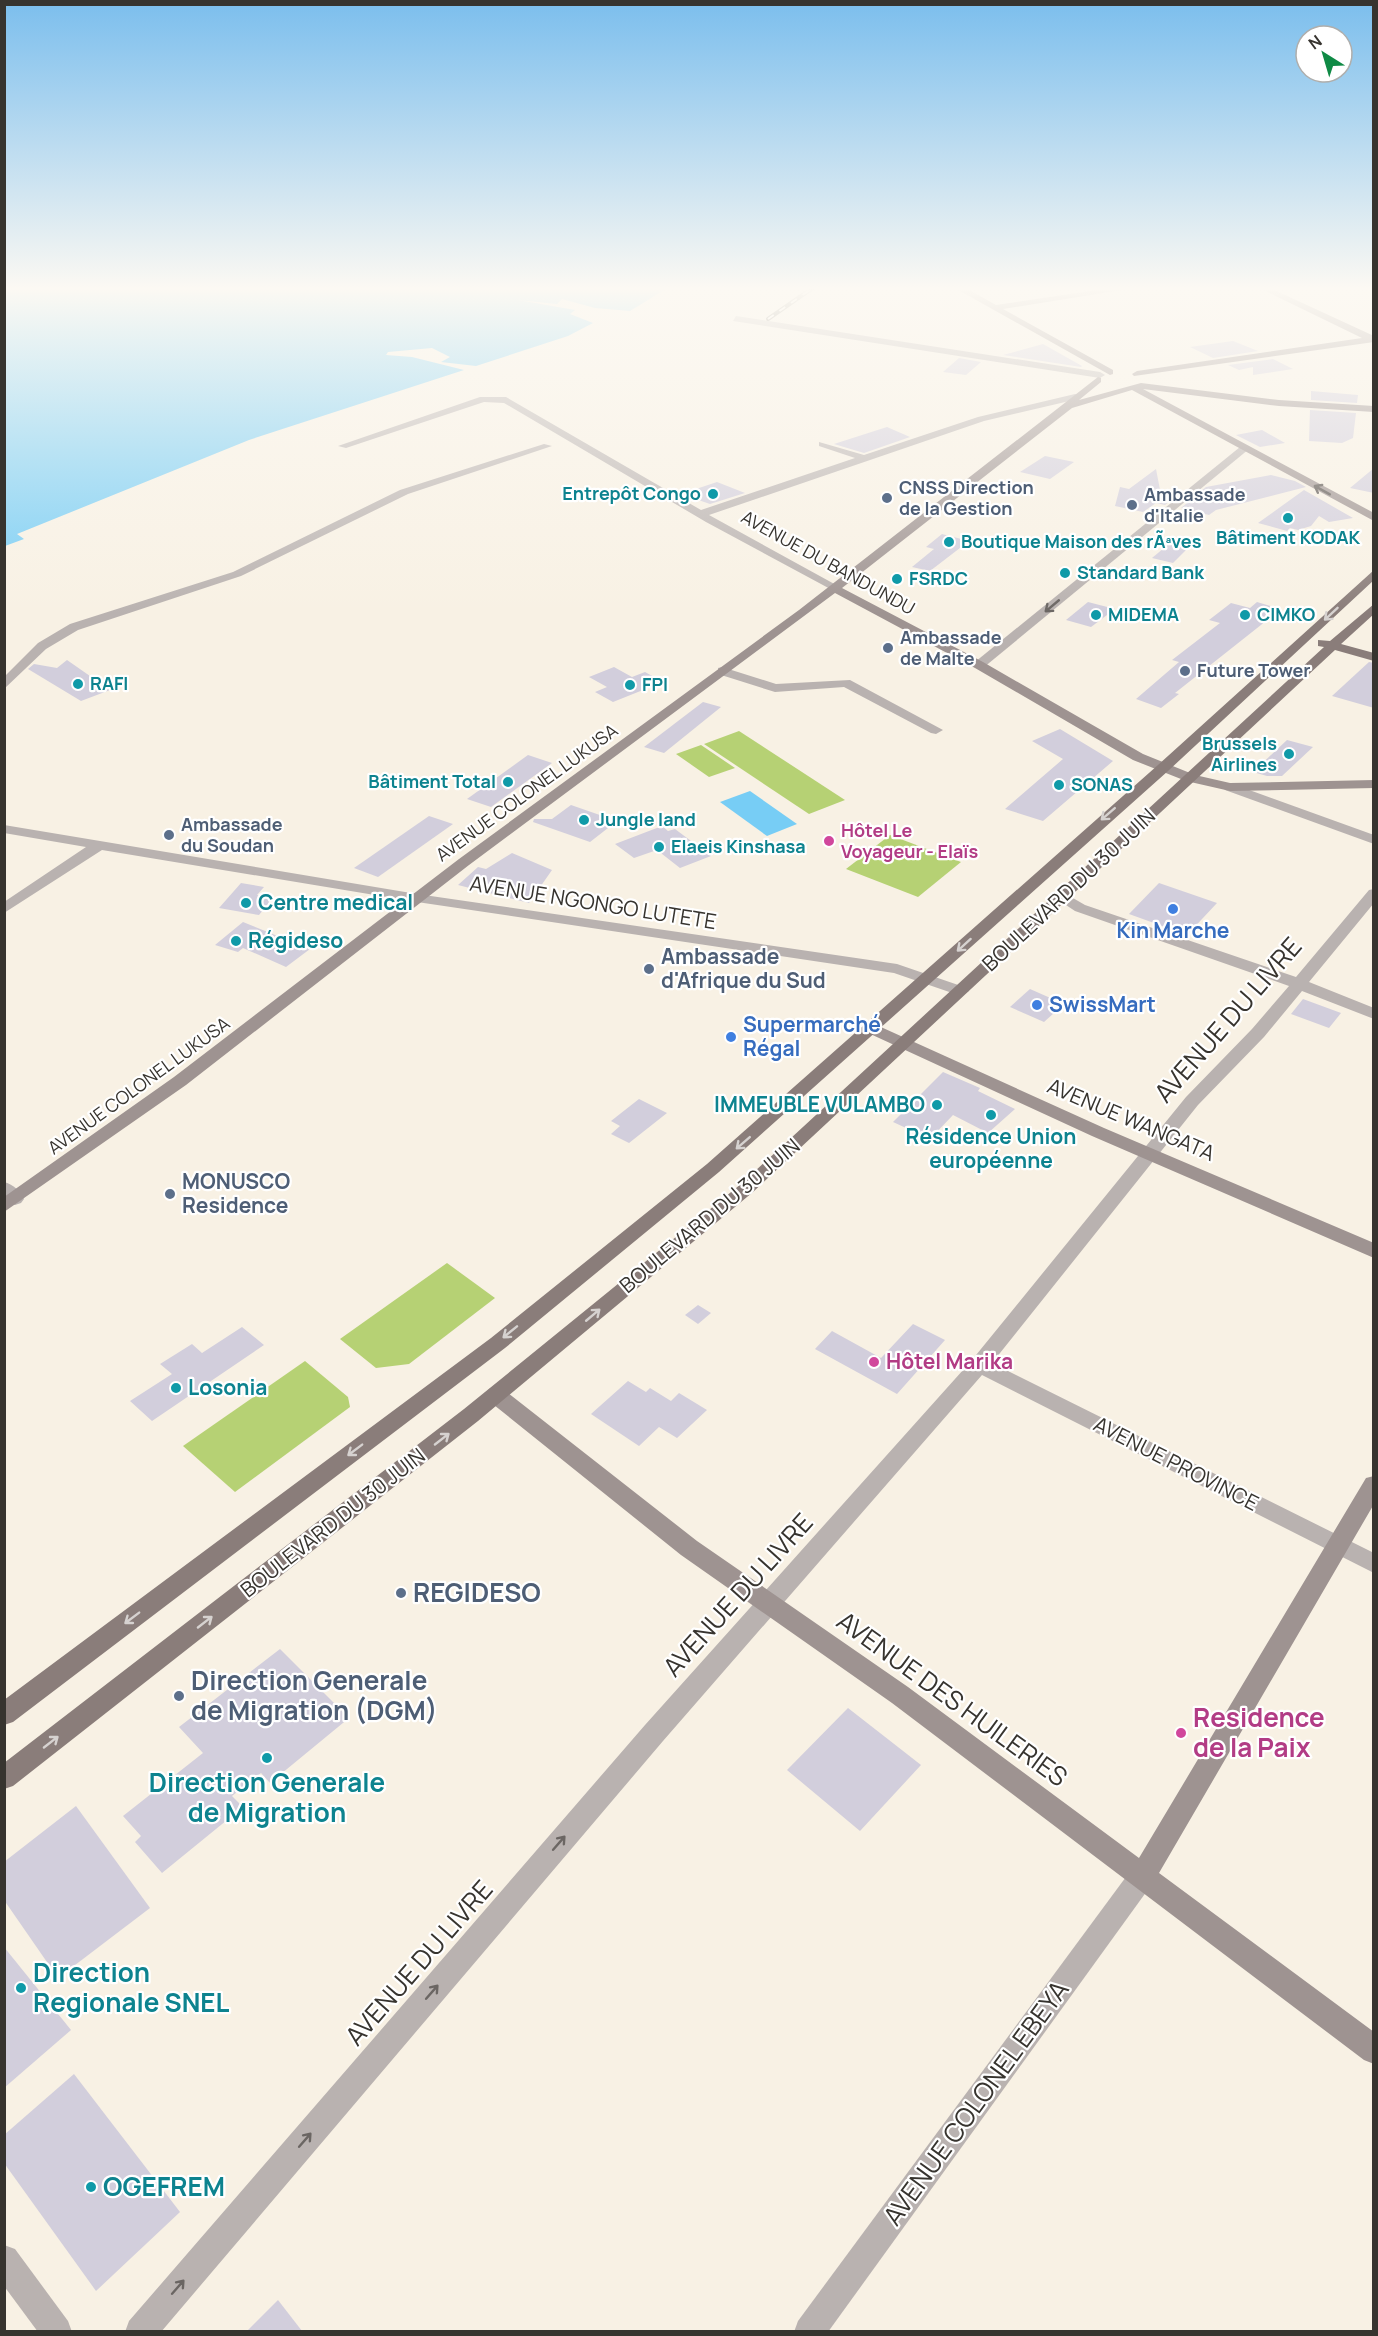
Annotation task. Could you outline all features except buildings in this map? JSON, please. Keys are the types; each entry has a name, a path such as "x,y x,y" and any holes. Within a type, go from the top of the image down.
{"main road":[{"name":"BOULEVARD DU 30 JUIN","path":"4,1714 498,1342 713,1168 1163,768 1374,573"},
{"name":"BOULEVARD DU 30 JUIN","path":"4,1778 496,1395 747,1188 1374,607"},
{"path":"1303,638 1374,657"}],"street":[{"name":"AVENUE COLONEL LUKUSA","path":"8,1198 180,1081 417,898 834,588 1079,396"},
{"name":"AVENUE COLONEL LUKUSA","path":"1072,402 1099,396"},
{"path":"1149,396 1374,518"},
{"path":"1212,396 1374,409"},
{"name":"AVENUE DU BANDUNDU","path":"343,446 483,399 492,398 511,402 700,514 980,665 1138,757 1191,778 1230,787 1374,784"},
{"path":"700,514 981,419 1034,405 1072,402"},
{"path":"822,444 866,459"},
{"path":"4,685 42,646 66,631 237,574 404,492 547,446"},
{"path":"980,665 1244,449"},
{"path":"722,671 775,688 846,683 936,730"},
{"path":"1230,787 1374,840"},
{"name":"AVENUE NGONGO LUTETE","path":"4,829 417,898 897,969 961,991"},
{"path":"4,909 99,845"},
{"name":"AVENUE DU LIVRE","path":"140,2331 768,1602 880,1480 979,1365 1192,1101 1258,1033 1374,893"},
{"path":"1061,897 1080,908 1299,984 1374,1014"},
{"name":"AVENUE WANGATA","path":"872,1028 1374,1251"},
{"name":"AVENUE PROVINCE","path":"979,1365 1374,1564"},
{"name":"AVENUE DES HUILERIES","path":"496,1395 688,1548 900,1695 1374,2050"},
{"path":"1143,1875 1374,1484"},
{"name":"AVENUE COLONEL EBEYA","path":"809,2331 1143,1875"},
{"path":"4,2260 57,2331"}],"green space":[{"path":"739,731 845,800 809,814 704,744"},
{"path":"701,745 735,768 709,777 676,754"},
{"path":"890,835 961,862 918,897 846,869"},
{"path":"447,1263 495,1298 409,1364 376,1368 340,1339"},
{"path":"305,1361 348,1397 350,1407 235,1492 183,1446"}],"water":[{"path":"5,396 384,396 249,440 17,534 24,539 5,546"},
{"path":"750,791 797,824 767,836 720,802"}],"place":[{"name":"Entrepôt Congo","path":"713,494"},
{"name":"CNSS Direction de la Gestion","path":"887,498"},
{"name":"Ambassade d'Italie","path":"1132,505"},
{"name":"Bâtiment KODAK","path":"1288,518"},
{"name":"Boutique Maison des rÃªves","path":"949,542"},
{"name":"Standard Bank","path":"1065,573"},
{"name":"FSRDC","path":"897,579"},
{"name":"MIDEMA","path":"1096,615"},
{"name":"CIMKO","path":"1245,615"},
{"name":"Ambassade de Malte","path":"888,648"},
{"name":"Future Tower","path":"1185,671"},
{"name":"RAFI","path":"78,684"},
{"name":"FPI","path":"630,685"},
{"name":"Brussels Airlines","path":"1289,754"},
{"name":"Bâtiment Total","path":"508,782"},
{"name":"SONAS","path":"1059,785"},
{"name":"Jungle land","path":"584,820"},
{"name":"Ambassade du Soudan","path":"169,835"},
{"name":"Hôtel Le Voyageur - Elaïs","path":"829,841"},
{"name":"Elaeis Kinshasa","path":"659,847"},
{"name":"Centre medical","path":"246,903"},
{"name":"Kin Marche","path":"1173,909"},
{"name":"Régideso","path":"236,941"},
{"name":"Ambassade d'Afrique du Sud","path":"649,969"},
{"name":"SwissMart","path":"1037,1005"},
{"name":"Supermarché Régal","path":"731,1037"},
{"name":"IMMEUBLE VULAMBO","path":"937,1105"},
{"name":"Résidence Union européenne","path":"991,1115"},
{"name":"MONUSCO Residence","path":"170,1194"},
{"name":"Hôtel Marika","path":"874,1362"},
{"name":"Losonia","path":"176,1388"},
{"name":"REGIDESO","path":"401,1593"},
{"name":"Direction Generale de Migration (DGM)","path":"179,1696"},
{"name":"Residence de la Paix","path":"1181,1733"},
{"name":"Direction Generale de Migration","path":"267,1758"},
{"name":"Direction Regionale SNEL","path":"21,1988"},
{"name":"OGEFREM","path":"91,2187"}]}
